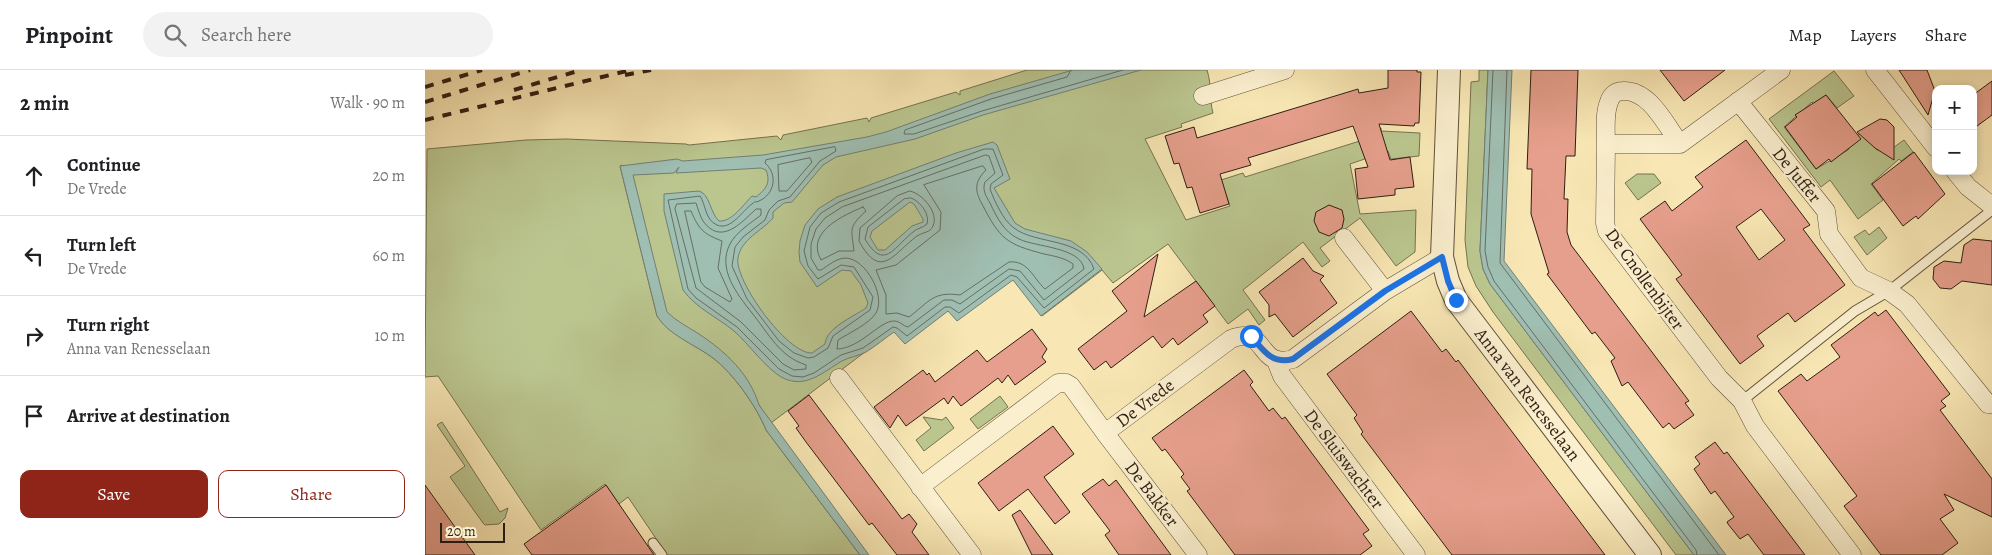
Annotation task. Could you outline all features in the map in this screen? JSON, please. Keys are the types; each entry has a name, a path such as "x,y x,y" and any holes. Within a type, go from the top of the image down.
{"street":[{"path":"1203,96 1285,70"},
{"name":"Anna van Renesselaan","path":"1449,70 1442,257 1448,281 1456,300 1650,555"},
{"path":"1606,144 1680,144 1781,70"},
{"path":"1875,70 1932,143"},
{"name":"De Cnollenbijter","path":"1680,144 1647,99 1633,91 1618,91 1610,97 1607,104 1606,144 1605,223 1607,231 1719,378 1742,401 1755,426 1852,555"},
{"name":"De Juffer","path":"1738,101 1826,211 1829,234 1861,278 1889,291 1907,304 1988,404 1992,404"},
{"path":"1958,175 1968,187 1992,206"},
{"path":"1343,238 1385,291"},
{"path":"1277,361 1293,359 1385,291 1442,257"},
{"name":"De Vrede","path":"920,488 1057,383 1066,383 1071,386 1105,433 1231,339 1243,334 1251,336 1267,355 1277,361"},
{"name":"De Sluiswachter","path":"1277,361 1282,376 1416,555"},
{"path":"839,378 972,555"},
{"name":"De Bakker","path":"1105,433 1198,555"}],"lane":[{"path":"1742,401 1855,311 1889,291 1992,210"},
{"path":"653,543 662,555"}],"green space":[{"path":"1027,70 1207,70 1213,113 1181,124 1182,127 1145,139 1186,220 1230,206 1221,180 1243,173 1245,177 1363,140 1366,130 1381,128 1381,131 1420,133 1419,156 1391,159 1388,151 1350,164 1360,214 1416,210 1415,252 1396,266 1360,218 1320,248 1330,261 1322,267 1303,242 1243,290 1265,320 1259,325 1248,309 1228,324 1168,244 1113,283 1102,270 1042,316 1013,279 949,309 894,330 771,423 737,372 657,306 622,165 620,166 657,316 668,329 721,364 736,381 757,411 766,430 860,555 667,555 628,497 619,504 605,484 541,530 438,376 425,377 427,149 526,140 566,139 689,145 777,136 781,140 783,135 867,118 869,122 871,118 956,92 960,95 960,91"},
{"path":"1479,70 1488,70 1480,251 1483,269 1490,284 1694,555 1676,555 1493,312 1476,286 1468,267 1465,240 1471,82 1479,81"},
{"path":"1834,71 1854,96 1837,108 1826,95 1814,104 1812,102 1784,127 1816,169 1848,150 1857,136 1864,130 1870,143 1877,150 1890,150 1904,140 1913,152 1901,161 1899,159 1871,184 1883,200 1858,219 1830,180 1821,187 1769,119"},
{"path":"1637,174 1654,174 1661,183 1638,200 1625,183"},
{"path":"1879,227 1887,238 1867,255 1854,237 1865,230 1869,235"},
{"path":"1000,396 1008,407 978,429 970,419"},
{"path":"923,417 942,420 946,417 954,428 924,451 916,440 931,428"},
{"path":"442,422 500,512 508,508 505,518 499,524 485,525 450,477 465,466 437,425"}],"water":[{"path":"1073,70 1141,70 983,115 915,139 836,157 823,165 792,202 784,203 773,212 773,218 747,240 740,251 738,258 739,268 753,298 764,314 789,342 801,350 812,353 825,344 830,333 835,328 866,308 868,303 861,285 851,271 842,270 817,287 800,262 800,241 805,225 818,209 837,197 956,153 993,142 997,145 1010,179 994,188 1015,223 1025,229 1071,241 1087,252 1102,269 1041,316 1013,280 957,321 948,311 905,344 894,332 866,352 845,360 814,378 799,382 791,381 777,374 734,331 700,307 683,290 664,211 664,194 699,191 708,200 716,218 719,221 724,221 737,212 752,196 756,197 765,188 768,182 766,170 761,168 676,173 679,167 674,173 633,175 667,312 718,348 743,373 759,405 869,555 860,555 766,430 757,411 736,381 721,364 668,329 657,316 620,166 677,159 683,161 763,155 867,137 886,132 990,94","holes":["910,202 914,204 923,222 912,226 885,250 878,250 870,237 872,231"]},
{"path":"1488,70 1512,70 1504,261 1726,555 1694,555 1490,284 1483,269 1480,251"}],"building":[{"path":"1388,70 1417,70 1417,72 1421,72 1419,123 1415,123 1414,126 1379,124 1390,160 1410,157 1414,187 1395,189 1395,195 1358,199 1355,169 1368,167 1353,126 1248,158 1251,165 1220,174 1229,204 1200,213 1192,187 1187,188 1179,163 1174,164 1165,136 1194,127 1197,138 1358,89 1359,93 1388,88"},
{"path":"1531,70 1578,70 1575,156 1566,156 1564,199 1568,199 1567,232 1571,245 1689,401 1685,403 1694,415 1674,429 1669,423 1663,428 1628,382 1622,386 1611,361 1615,358 1595,332 1592,334 1547,274 1549,273 1531,214 1532,169 1527,169"},
{"path":"1660,70 1725,70 1684,101"},
{"path":"1899,70 1927,70 1933,85 1932,101 1928,115"},
{"path":"1992,81 1992,115 1977,126 1977,92"},
{"path":"1826,95 1861,139 1831,162 1829,159 1816,169 1785,127 1797,117 1795,115"},
{"path":"1880,119 1887,120 1894,127 1894,160 1875,148 1857,132"},
{"path":"1746,140 1810,225 1803,229 1845,285 1795,322 1788,313 1757,336 1764,346 1740,364 1676,279 1682,275 1640,219 1665,201 1672,211 1703,187 1695,177","holes":["1761,209 1785,240 1759,260 1736,227"]},
{"path":"1914,152 1945,194 1918,219 1916,216 1903,226 1872,184"},
{"path":"1329,205 1342,210 1344,219 1342,228 1329,236 1319,232 1314,221 1316,212"},
{"path":"1973,239 1992,241 1992,285 1962,281 1951,289 1940,288 1933,279 1934,267 1944,261 1961,263 1964,245"},
{"path":"1158,254 1144,317 1196,281 1215,306 1203,315 1208,322 1178,345 1173,338 1162,348 1153,336 1111,368 1106,361 1094,370 1078,349 1127,311 1112,291"},
{"path":"1303,258 1313,271 1324,276 1320,280 1337,303 1293,337 1275,314 1269,317 1269,305 1259,292"},
{"path":"1886,310 1950,394 1941,401 1946,406 1940,410 1992,479 1992,517 1944,494 1954,510 1940,519 1958,543 1942,555 1881,555 1844,506 1857,496 1778,391 1801,374 1807,381 1840,357 1831,345 1875,312 1878,316"},
{"path":"1411,311 1442,352 1446,349 1456,362 1458,360 1605,555 1452,555 1361,434 1363,432 1354,418 1357,415 1327,374"},
{"path":"1032,329 1047,349 1042,357 1046,362 1015,385 1008,375 1002,383 998,378 961,406 953,396 948,404 944,398 906,426 898,415 890,428 874,407 923,370 927,375 929,373 935,382 977,350 987,362"},
{"path":"1244,370 1253,382 1250,385 1269,411 1273,408 1282,419 1285,417 1369,530 1363,534 1372,546 1360,555 1235,555 1187,491 1190,489 1181,477 1184,474 1165,449 1162,451 1152,438"},
{"path":"809,395 902,519 909,514 917,524 912,532 929,555 897,555 872,523 869,525 806,442 796,428 799,426 788,411"},
{"path":"1053,426 1074,454 1044,477 1070,512 1055,524 1028,489 999,511 978,483"},
{"path":"1715,442 1724,454 1727,452 1805,555 1764,555 1748,534 1740,539 1728,524 1727,522 1734,517 1715,491 1711,494 1694,469 1700,464 1695,457"},
{"path":"1103,479 1109,486 1116,480 1171,555 1119,555 1105,535 1110,531 1082,494"},
{"path":"425,485 475,555 425,555"},
{"path":"606,485 654,555 532,555 524,544"},
{"path":"1020,510 1053,555 1032,555 1012,515"}],"railway":[{"path":"425,87 482,70"},
{"path":"425,102 530,70"},
{"path":"514,90 581,70"},
{"path":"425,120 631,70"},
{"path":"625,75 651,70"}],"route":[{"path":"1251,336 1267,355 1277,361 1286,362 1293,359 1385,291 1442,257 1448,281 1456,300"}]}
